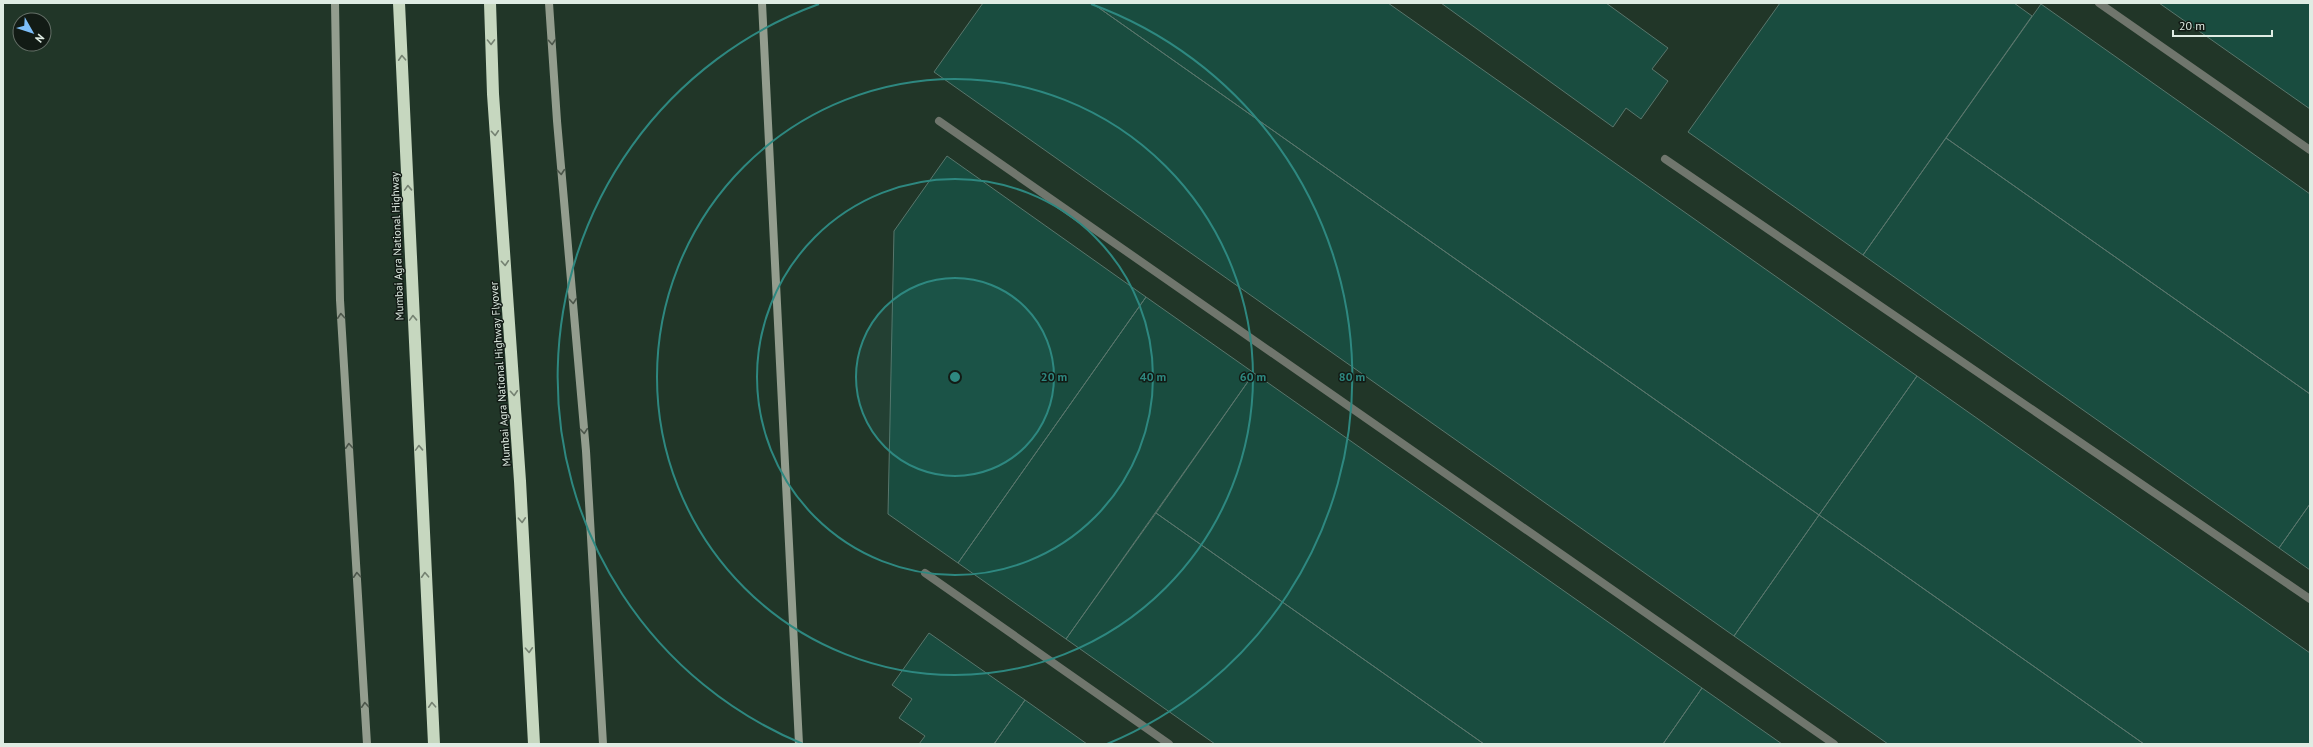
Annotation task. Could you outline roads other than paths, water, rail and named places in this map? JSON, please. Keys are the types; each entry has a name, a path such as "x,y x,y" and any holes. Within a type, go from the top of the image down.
{"highway":[{"name":"Mumbai Agra National Highway","path":"399,3 420,487 434,744"},
{"name":"Mumbai Agra National Highway Flyover","path":"490,3 493,94 520,481 534,744"}],"street":[{"path":"335,3 340,300 367,744"},
{"path":"550,3 557,121 586,451 603,744"},
{"path":"762,3 799,744"}],"lane":[{"path":"2100,3 2310,150"},
{"path":"939,121 1834,744"},
{"path":"1665,159 2310,599"},
{"path":"925,573 1169,744"}]}
